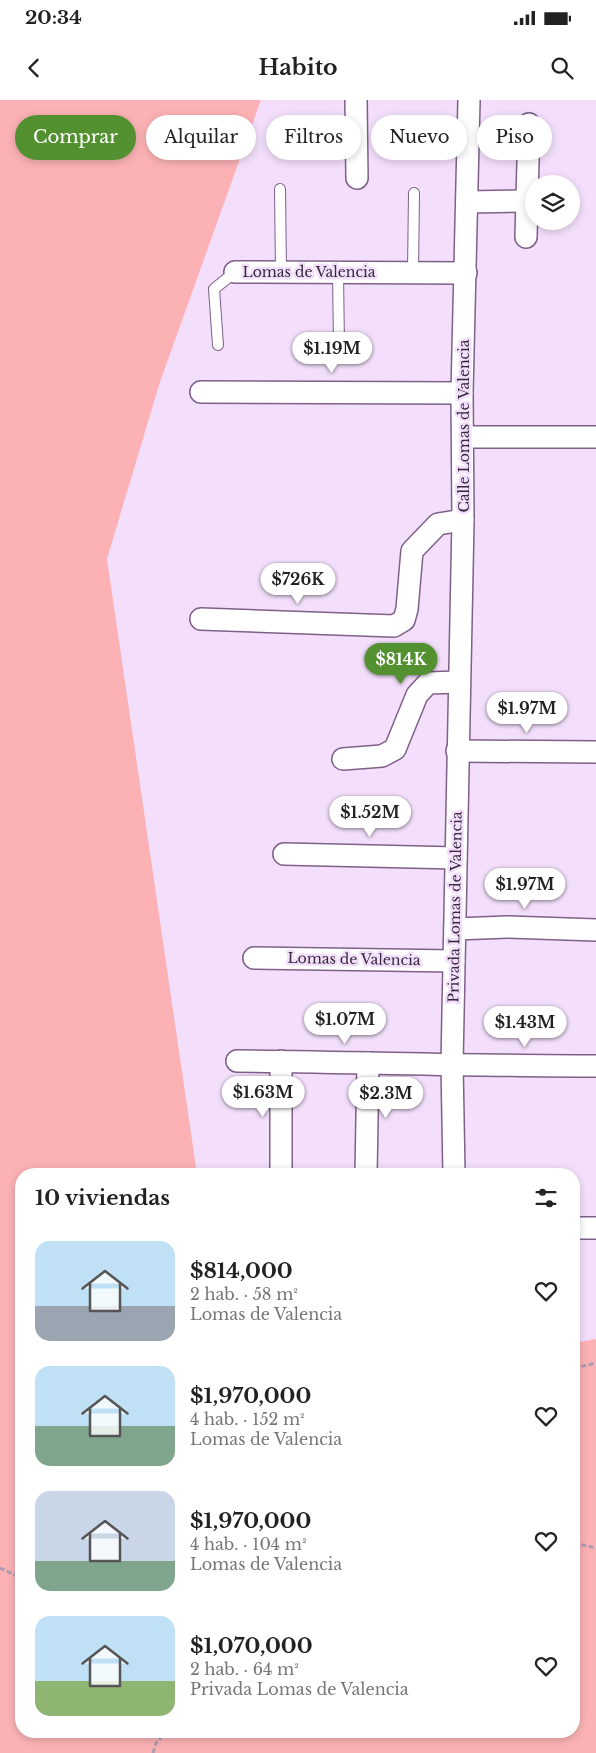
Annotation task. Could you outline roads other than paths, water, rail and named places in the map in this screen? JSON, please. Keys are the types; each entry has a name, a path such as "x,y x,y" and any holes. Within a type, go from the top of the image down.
{"street":[{"path":"356,100 357,178"},
{"name":"Calle Lomas de Valencia","path":"457,751 463,520 462,392 469,100"},
{"path":"527,175 528,160"},
{"path":"467,202 525,201"},
{"path":"526,230 526,237"},
{"name":"Lomas de Valencia","path":"234,272 466,272"},
{"path":"201,392 462,392"},
{"path":"463,437 596,437"},
{"path":"201,619 394,626 404,620 408,609 412,551 438,524 463,520"},
{"path":"343,759 382,756 395,749 416,694 428,683 459,682"},
{"path":"457,751 596,752"},
{"name":"Privada Lomas de Valencia","path":"454,1168 452,1064 457,751"},
{"path":"284,854 456,858"},
{"path":"455,929 508,927 596,930"},
{"name":"Lomas de Valencia","path":"254,958 454,961"},
{"path":"238,1061 596,1066"},
{"path":"280,1062 281,1168"},
{"path":"366,1168 368,1063"},
{"path":"580,1228 596,1228"}],"lane":[{"path":"280,189 281,272"},
{"path":"413,272 414,193"},
{"name":"Lomas de Valencia","path":"218,345 214,289 234,272"},
{"path":"338,272 339,347"}]}
